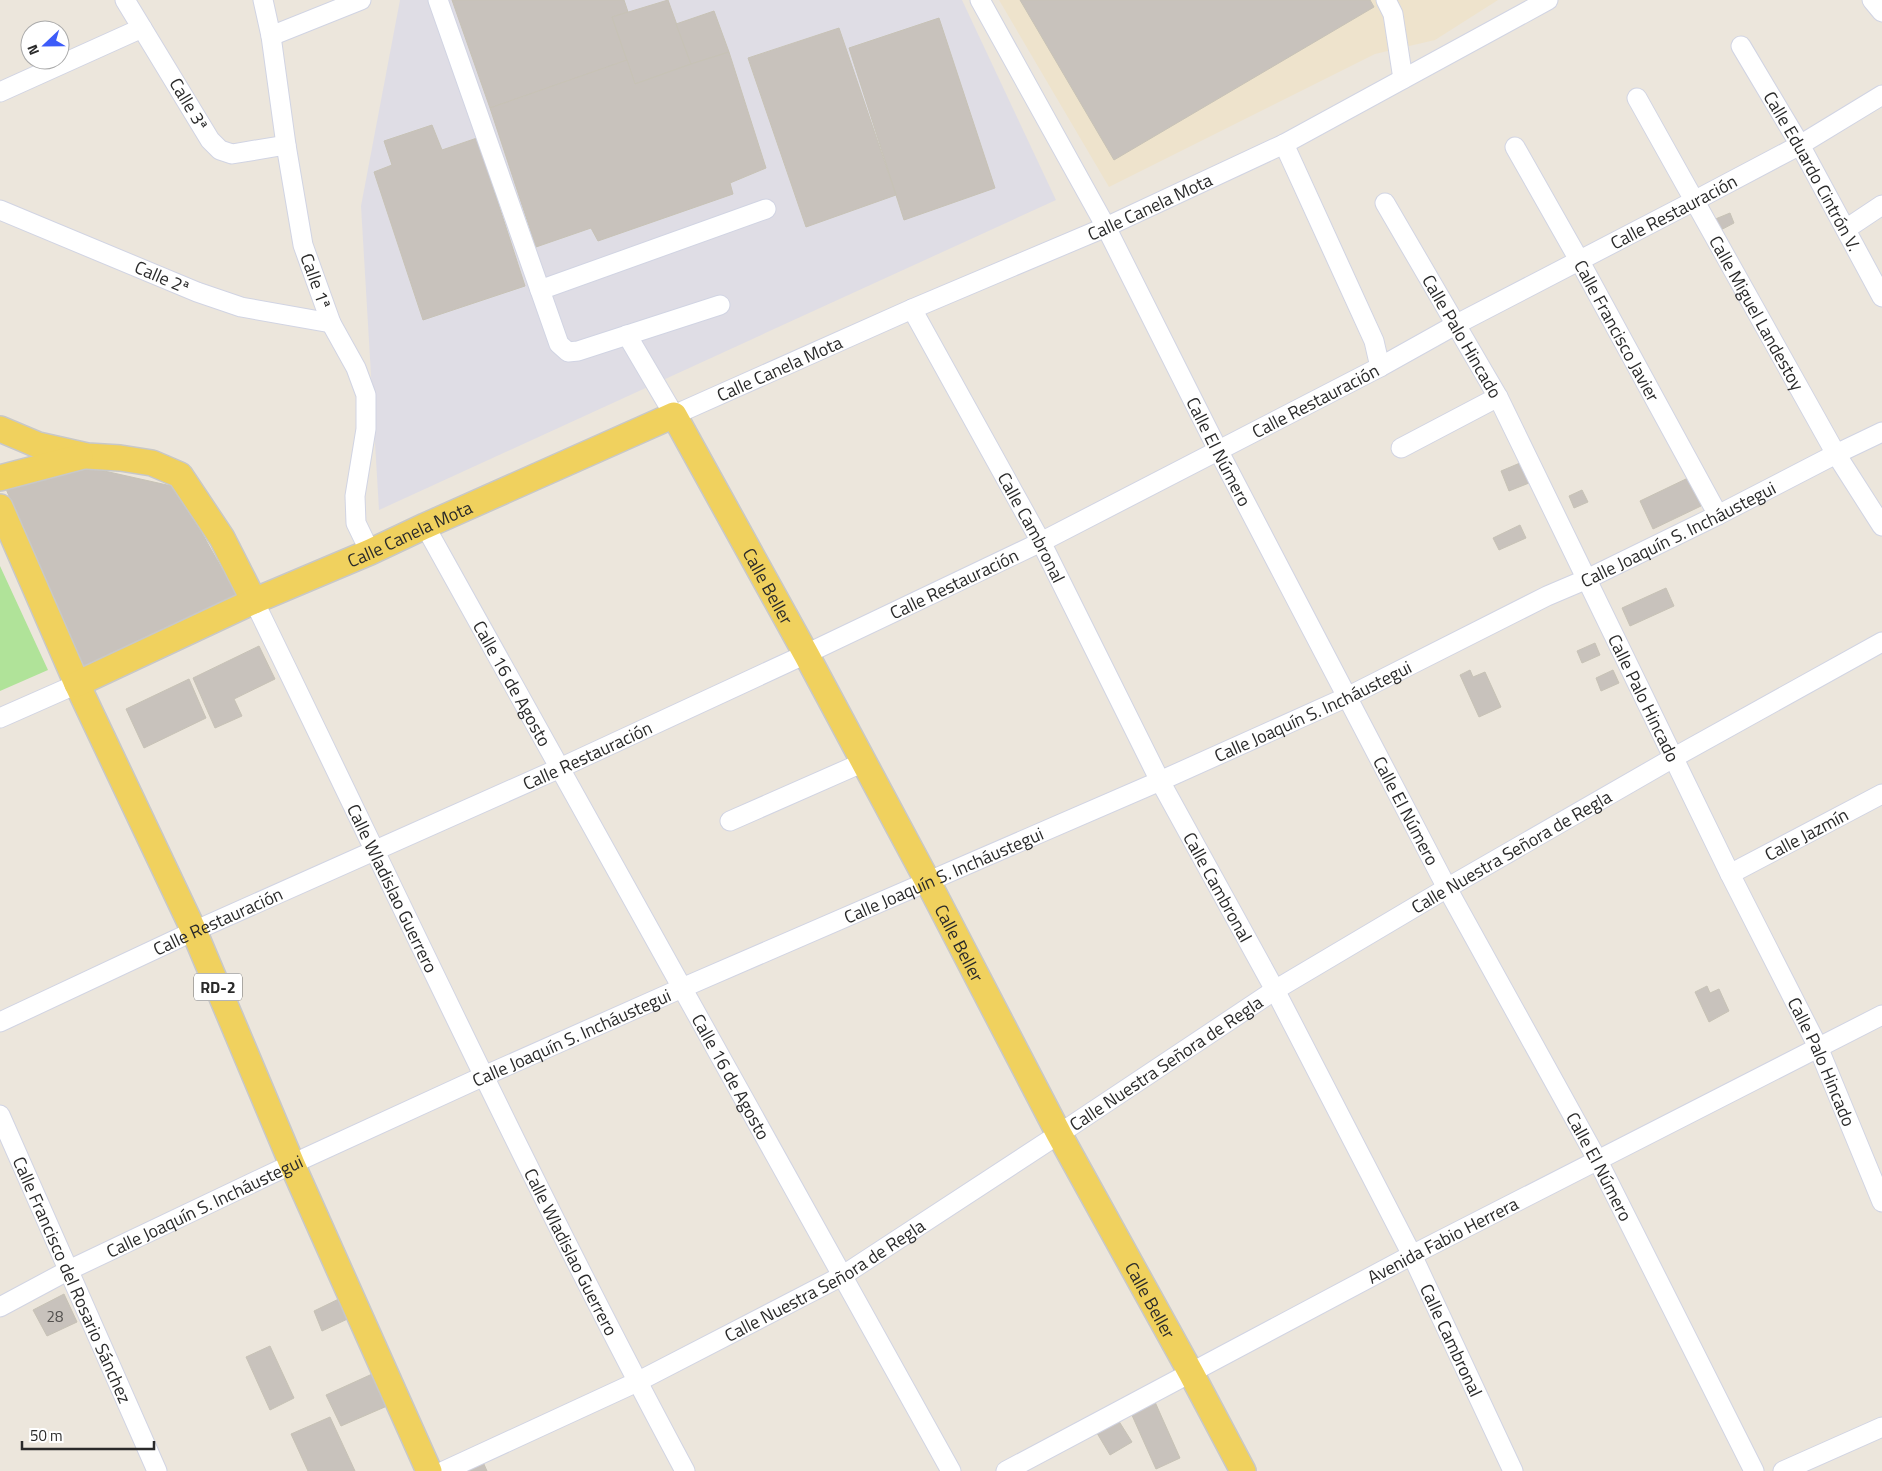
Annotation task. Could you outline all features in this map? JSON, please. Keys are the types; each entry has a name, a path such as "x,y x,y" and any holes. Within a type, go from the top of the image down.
{"main road":[{"name":"Calle Canela Mota","path":"77,684 254,601 370,552 674,415"},
{"name":"Calle Beller","path":"674,415 806,654 1060,1134 1243,1471"},
{"name":"Calle Wladislao Guerrero","path":"0,429 38,445 87,456 120,458 152,464 180,475 222,538 254,601"},
{"path":"0,478 87,456"},
{"name":"RD-2","path":"0,507 77,684 194,931 292,1164 429,1471"}],"street":[{"name":"Calle 3ª","path":"125,0 210,140 220,150 232,154 286,145"},
{"name":"Calle 1ª","path":"263,0 271,36 286,145 303,245 331,323 356,368 366,395 366,429 355,496 356,523 370,552"},
{"path":"271,36 361,0"},
{"path":"438,0 559,344 568,352 578,351 720,305"},
{"name":"Calle El Número","path":"980,0 1106,227 1218,450 1447,888 1598,1161 1754,1471"},
{"path":"1386,0 1393,14 1403,79"},
{"name":"Calle Canela Mota","path":"674,415 912,309 1106,227 1284,144 1548,0"},
{"path":"1872,0 1882,12"},
{"path":"0,92 142,28"},
{"name":"Calle Eduardo Cintrón V.","path":"1741,46 1800,145 1882,297"},
{"name":"Calle Restauración","path":"0,1022 194,931 560,768 1041,542 1380,367 1456,324 1694,202 1800,145 1882,95"},
{"name":"Calle Miguel Landestoy","path":"1637,98 1836,454 1882,526"},
{"path":"1284,144 1374,341 1380,367"},
{"name":"Calle Francisco Javier","path":"1515,147 1718,515"},
{"name":"Calle Palo Hincado","path":"1385,203 1498,397 1730,874 1818,1047 1882,1202"},
{"path":"1846,229 1882,205"},
{"name":"Calle 2ª","path":"0,210 197,292 241,307 331,323"},
{"path":"540,290 766,210"},
{"name":"Calle Cambronal","path":"912,309 1041,542 1160,781 1275,990 1412,1255 1513,1471"},
{"path":"627,335 674,415"},
{"path":"1401,448 1498,397"},
{"name":"Calle Joaquín S. Incháustegui","path":"0,1307 69,1270 292,1164 484,1076 1160,781 1347,697 1547,596 1587,579 1718,515 1882,432"},
{"name":"Calle 16 de Agosto","path":"425,526 951,1471"},
{"name":"Calle Wladislao Guerrero","path":"254,601 484,1076 637,1382 685,1471"},
{"name":"Calle Nuestra Señora de Regla","path":"444,1471 637,1382 842,1276 1060,1134 1275,990 1447,888 1673,758 1882,642"},
{"name":"Calle Canela Mota","path":"0,718 77,684"},
{"path":"730,821 864,762"},
{"name":"Calle Jazmín","path":"1730,874 1882,794"},
{"name":"Avenida Fabio Herrera","path":"1006,1471 1412,1255 1882,1016"},
{"name":"Calle Francisco del Rosario Sánchez","path":"0,1115 157,1471"},
{"path":"1783,1471 1882,1427"}],"shaded area":[{"path":"400,0 962,0 1056,200 379,510 361,206"},
{"path":"999,0 1498,0 1435,40 1375,54 1109,187"}],"green space":[{"path":"0,566 48,670 0,691"}],"building":[{"path":"452,0 624,0 628,12 612,17 627,60 490,108"},
{"path":"668,0 691,64 635,84 612,17"},
{"path":"1020,0 1370,0 1374,7 1114,160"},
{"path":"714,11 729,52 691,64 676,24"},
{"path":"939,18 995,188 904,220 849,48"},
{"path":"839,28 896,195 806,227 748,58"},
{"path":"729,52 766,168 730,183 733,194 598,241 591,228 536,247 490,108 627,60 635,84"},
{"path":"432,125 442,150 477,138 525,286 423,320 374,172 392,165 384,141"},
{"path":"1730,213 1734,223 1715,233 1713,220"},
{"path":"1520,463 1529,483 1509,491 1501,471"},
{"path":"91,468 176,487 239,599 85,673 6,489"},
{"path":"1688,478 1701,506 1653,529 1640,501"},
{"path":"1582,490 1588,502 1574,508 1569,496"},
{"path":"1520,525 1526,538 1499,550 1493,538"},
{"path":"1666,588 1674,606 1630,626 1622,608"},
{"path":"1595,643 1600,655 1582,663 1577,651"},
{"path":"259,646 275,679 234,699 242,716 215,728 193,678"},
{"path":"1470,670 1473,677 1485,672 1501,707 1479,717 1460,675"},
{"path":"1613,670 1619,683 1601,691 1596,678"},
{"path":"189,679 206,718 144,748 126,709"},
{"path":"1707,986 1710,993 1719,989 1729,1011 1709,1022 1695,992"},
{"path":"64,1294 77,1322 47,1336 33,1310"},
{"path":"347,1295 356,1315 322,1331 314,1311"},
{"path":"270,1346 294,1398 270,1410 246,1357"},
{"path":"381,1370 394,1403 341,1426 326,1395"},
{"path":"1155,1402 1180,1458 1156,1469 1131,1413"},
{"path":"1115,1415 1132,1442 1110,1455 1094,1428"},
{"path":"330,1417 355,1471 308,1471 291,1434"},
{"path":"483,1462 487,1471 466,1471"}]}
